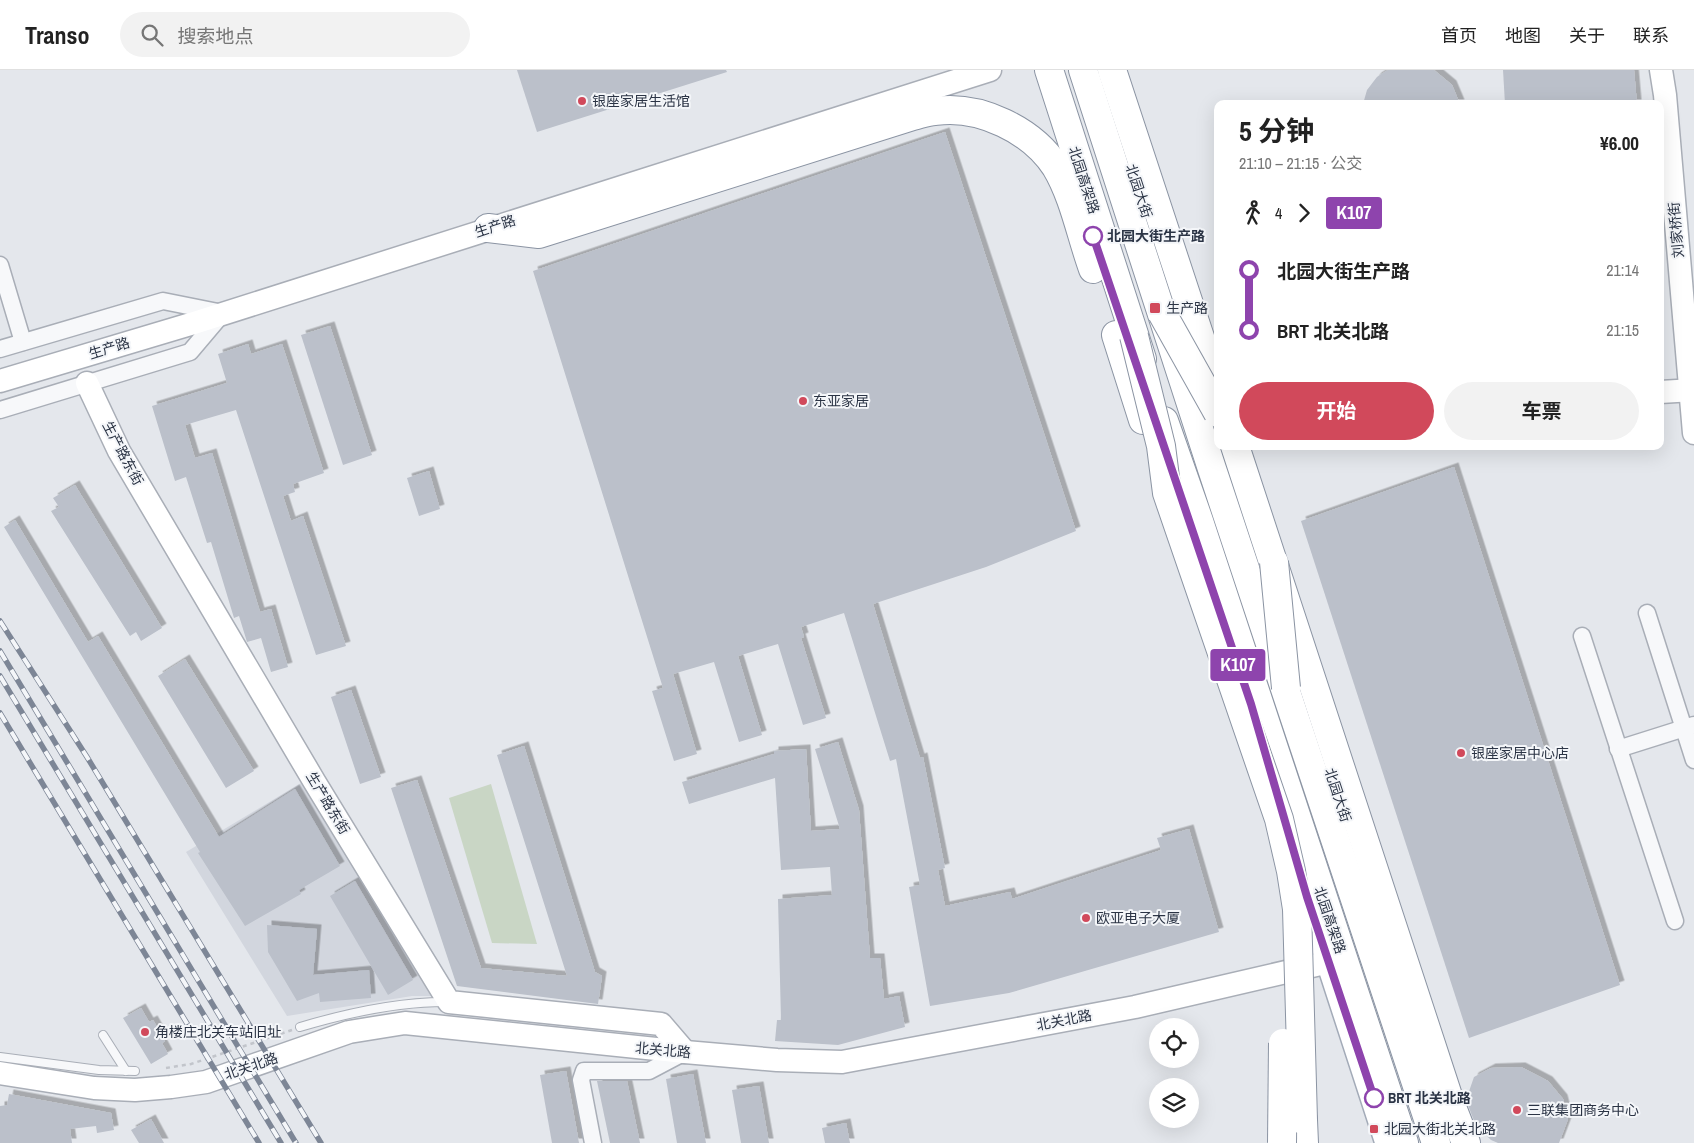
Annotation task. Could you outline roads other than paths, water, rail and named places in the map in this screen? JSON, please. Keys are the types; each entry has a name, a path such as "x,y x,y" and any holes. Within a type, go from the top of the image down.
{"highway":[{"name":"北园高架路","path":"1049,70 1134,336 1199,521 1404,1143"},
{"path":"1083,70 1436,1143"},
{"path":"1112,70 1214,380"},
{"path":"488,228 539,234 936,110 970,113 1009,125 1031,140 1046,155 1056,168 1065,187 1195,581 1230,674 1279,819 1291,871 1297,909 1304,1143"},
{"path":"1162,313 1214,414"},
{"path":"1134,336 1161,446 1167,493"},
{"path":"1237,450 1450,1102 1466,1143"},
{"path":"1274,562 1286,688"},
{"path":"1195,581 1252,686"},
{"path":"1279,819 1285,904 1282,1143"},
{"path":"1450,1102 1473,1143"}],"main road":[{"path":"1039,70 1251,704 1307,897 1388,1143"},
{"name":"北园大街","path":"1102,70 1185,334 1214,412"},
{"name":"北园大街","path":"1225,450 1451,1143"}],"street":[{"name":"生产路","path":"0,381 223,313 990,70"},
{"name":"刘家桥街","path":"1661,70 1666,105 1692,390 1694,433"},
{"path":"0,265 23,342"},
{"path":"0,349 163,301 223,313 190,352 0,410"},
{"name":"生产路东街","path":"87,383 119,451 314,781 449,1002"},
{"path":"1664,392 1692,390"},
{"path":"1647,613 1689,726 1694,760"},
{"path":"1582,636 1675,921"},
{"path":"1618,749 1689,726"},
{"name":"北关北路","path":"0,1073 94,1088 135,1090 171,1087 206,1082 349,1032 405,1022 685,1052 777,1060 842,1062 1135,1007 1329,962"},
{"path":"449,1002 661,1024 685,1052 649,1071 584,1071 581,1080 593,1143"}],"lane":[{"path":"300,1027 340,1015 427,1002 449,1002"},
{"path":"104,1035 126,1071"},
{"path":"0,1058 98,1070 136,1071"}],"railway":[{"path":"0,621 87,757 321,1143"},
{"path":"0,651 296,1143"},
{"path":"0,676 281,1143"},
{"path":"0,713 259,1143"}],"place":[{"name":"银座家居生活馆","path":"582,101"},
{"name":"北园大街生产路","path":"1093,236"},
{"name":"生产路","path":"1155,308"},
{"name":"东亚家居","path":"803,401"},
{"name":"银座家居中心店","path":"1461,753"},
{"name":"欧亚电子大厦","path":"1086,918"},
{"name":"角楼庄北关车站旧址","path":"145,1032"},
{"name":"BRT 北关北路","path":"1374,1098"},
{"name":"三联集团商务中心","path":"1517,1110"},
{"name":"北园大街北关北路","path":"1374,1129"}]}
